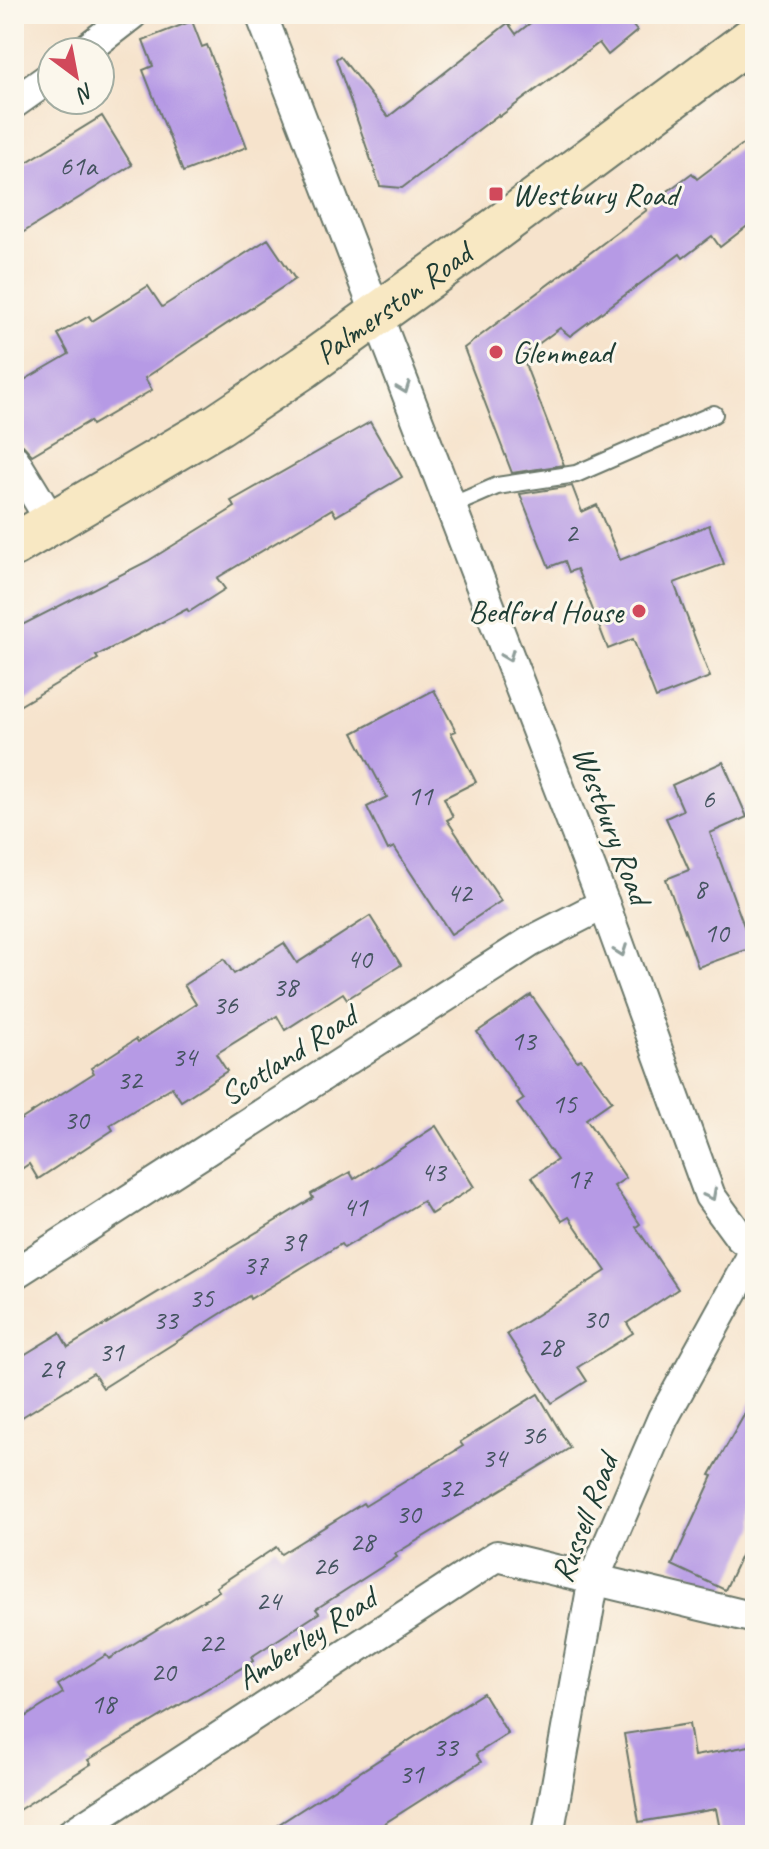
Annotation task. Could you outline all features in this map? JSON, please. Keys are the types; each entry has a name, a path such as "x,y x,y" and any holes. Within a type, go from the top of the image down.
{"main road":[{"name":"Palmerston Road","path":"14,545 219,424 496,229 755,36"}],"street":[{"path":"104,36 132,14"},
{"name":"Westbury Road","path":"261,14 604,904 710,1196 740,1237 755,1250"},
{"path":"14,103 36,87"},
{"path":"14,460 53,524"},
{"name":"Scotland Road","path":"14,1274 530,942 604,904"},
{"name":"Russell Road","path":"548,1835 594,1578 663,1418 755,1250"},
{"name":"Amberley Road","path":"70,1835 497,1556 755,1618"}],"lane":[{"path":"451,506 497,486 576,474 714,414"}],"building":[{"path":"542,14 639,14 629,21 637,31 608,55 599,43 402,188 380,186 336,59 340,56 388,117 508,23 516,34"},
{"path":"192,21 202,47 207,45 247,147 183,172 143,70 153,66 143,40"},
{"path":"102,116 132,165 14,238 14,170"},
{"name":"Glenmead","path":"755,135 755,220 720,247 712,236 683,258 680,254 570,336 560,328 522,356 564,465 512,473 464,348 692,173 697,179"},
{"path":"268,239 295,279 145,378 152,390 92,425 90,421 32,455 23,445 14,442 14,386 69,354 58,334 89,316 92,321 148,286 162,307"},
{"path":"370,422 402,477 336,516 332,509 217,578 225,589 189,612 187,609 96,656 98,659 14,709 14,629 148,561 235,507 231,501"},
{"name":"Bedford House","path":"572,486 582,512 597,505 620,560 709,525 724,564 674,583 710,677 656,698 633,639 608,649 577,569 569,572 565,561 549,567 520,494"},
{"path":"434,690 456,731 451,733 476,782 444,798 453,817 447,820 501,901 451,934 394,847 388,850 367,807 387,797 353,733"},
{"path":"723,762 747,817 710,833 752,948 698,967 666,879 689,870 666,818 683,810 672,785"},
{"path":"370,916 401,965 347,999 343,993 285,1030 277,1016 216,1054 227,1071 181,1101 172,1087 110,1125 113,1130 38,1179 29,1164 14,1174 14,1124 94,1073 91,1068 196,1004 184,985 224,959 234,974 284,943 297,963"},
{"path":"531,995 577,1061 581,1059 612,1101 586,1119 626,1178 614,1186 640,1224 636,1227 678,1289 627,1323 633,1333 578,1367 587,1381 552,1403 507,1334 606,1271 569,1217 562,1221 532,1177 557,1160 517,1104 524,1099 477,1032"},
{"path":"436,1126 474,1187 431,1214 423,1201 344,1248 341,1244 250,1299 249,1296 103,1388 93,1373 14,1422 14,1361 60,1333 68,1347 313,1198 311,1194 350,1172 354,1179"},
{"path":"538,1394 570,1448 395,1554 397,1557 316,1609 319,1613 251,1657 253,1661 88,1760 91,1764 14,1813 14,1724 63,1693 58,1685 106,1655 109,1659 219,1591 216,1587 276,1547 281,1554 363,1503 365,1506 463,1446 460,1442"},
{"path":"755,1396 755,1526 725,1590 672,1565 713,1476 710,1475"},
{"path":"483,1693 508,1734 476,1754 481,1762 366,1835 262,1835"},
{"path":"689,1724 694,1756 755,1745 755,1835 721,1835 716,1809 639,1822 624,1734"}],"place":[{"name":"Westbury Road","path":"496,194"},
{"name":"Glenmead","path":"496,352"},
{"name":"Bedford House","path":"639,611"}]}
